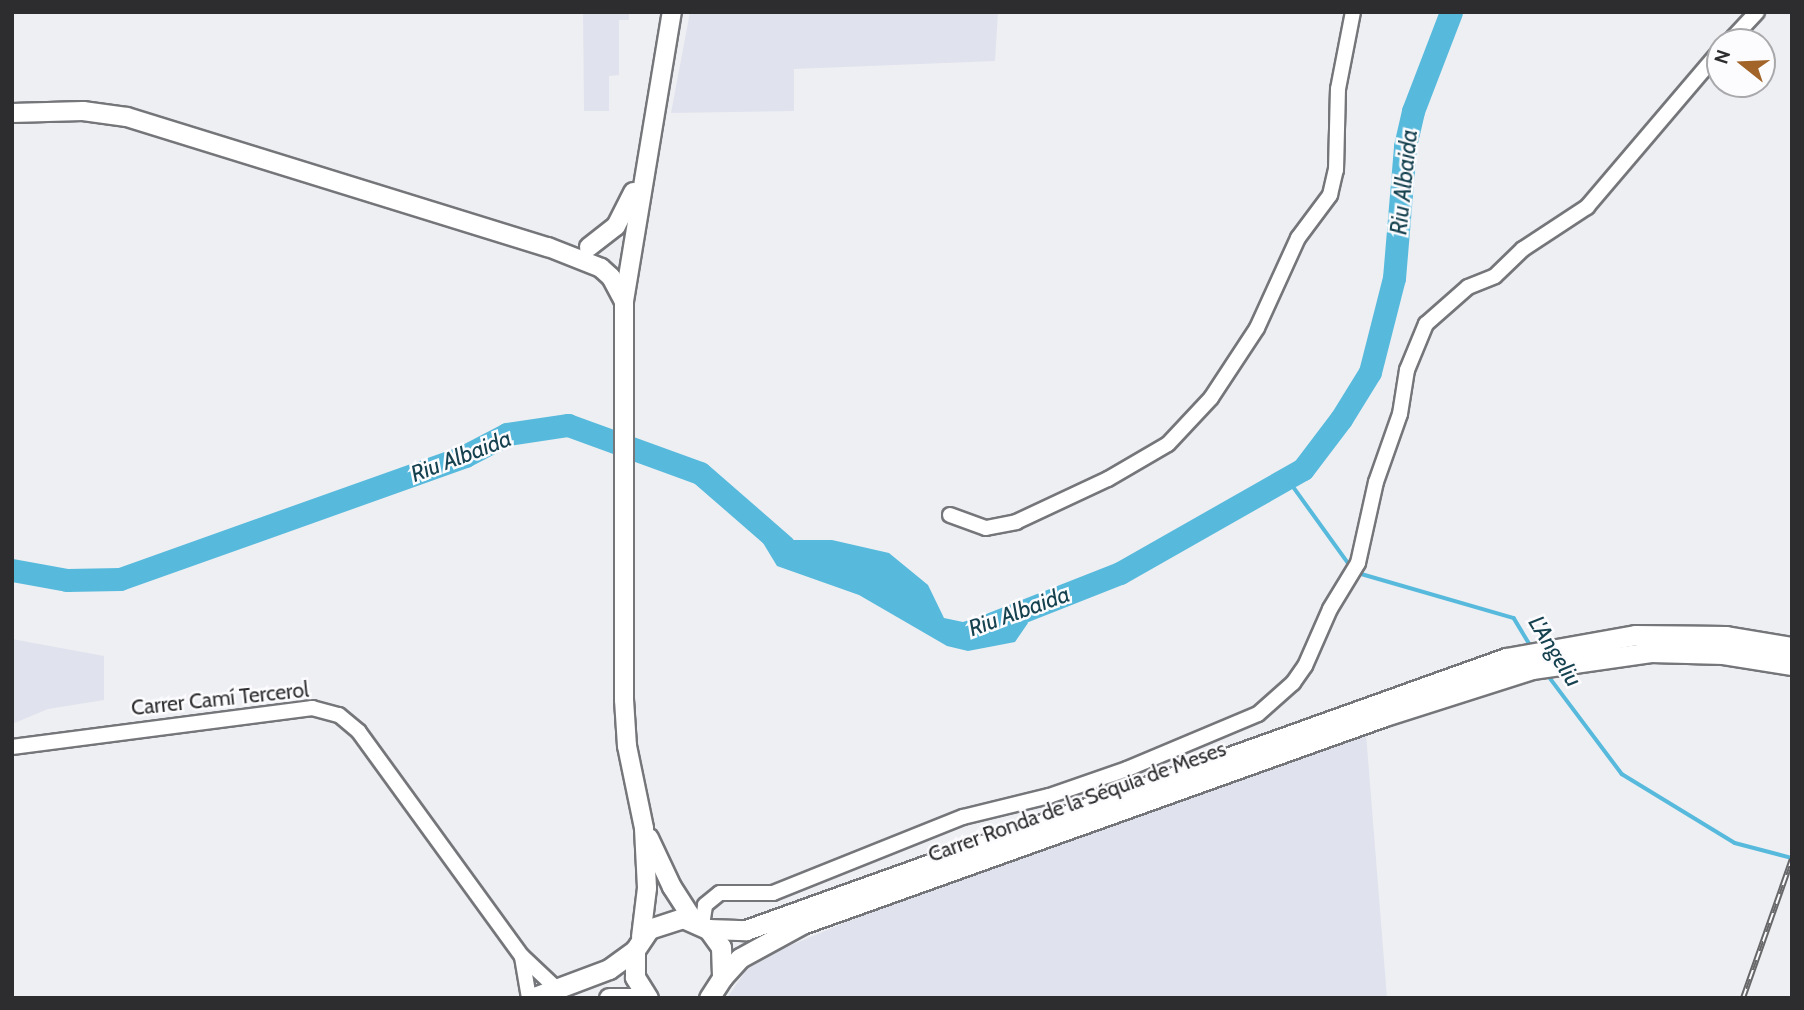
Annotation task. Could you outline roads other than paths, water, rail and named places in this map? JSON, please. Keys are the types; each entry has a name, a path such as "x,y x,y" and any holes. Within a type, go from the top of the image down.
{"main road":[{"path":"1599,647 1701,635 1792,647"},
{"path":"1455,683 1547,647 1688,652 1792,665"},
{"name":"Carrer Ronda de la Séquia de Meses","path":"638,944 671,919 746,930 1455,683"},
{"name":"Carrer Ronda de la Séquia de Meses","path":"710,997 740,958 802,924 1455,683"},
{"path":"702,925 721,947 722,978"},
{"path":"531,998 609,969 638,944"},
{"path":"609,998 645,998 635,977 638,944"}],"street":[{"path":"638,944 647,888 644,828 627,746 624,654 624,301 628,261 672,12"},
{"path":"950,515 986,528 1016,522 1108,479 1168,444 1211,398 1257,327 1298,238 1330,194 1336,170 1337,97 1353,12"},
{"path":"1742,28 1757,12"},
{"path":"702,925 705,905 720,893 773,893 963,817 1117,773 1258,714 1293,683 1305,666 1358,564 1376,482 1400,414 1407,370 1426,324 1468,287 1495,276 1523,250 1587,207 1706,67"},
{"path":"12,113 83,111 127,117 548,247 601,268 611,277 624,301"},
{"path":"589,247 616,226 645,163"},
{"path":"548,247 610,247 628,261"},
{"path":"601,268 628,261"},
{"name":"Carrer Camí Tercerol","path":"12,747 312,708 339,715 359,732 522,956 556,988"},
{"path":"644,828 671,887 702,925"},
{"name":"Carrer Camí Tercerol","path":"522,956 531,998"}],"water":[{"path":"767,524 791,540 832,540 889,553 928,585 944,618 963,622 1014,605 1028,623 1015,642 968,651 947,646 859,595 777,566 757,533"}],"waterway":[{"name":"Riu Albaida","path":"993,623 1120,573 1303,469 1341,419 1370,372 1394,278 1405,146 1413,111 1451,12"},
{"name":"Riu Albaida","path":"12,570 67,580 120,579 465,456 507,434 568,425 700,473 784,546"},
{"name":"L'Angeliu","path":"1287,478 1352,568"},
{"name":"L'Angeliu","path":"1358,573 1514,618 1531,646"},
{"name":"L'Angeliu","path":"1547,674 1622,774 1735,843 1792,858"}],"railway":[{"path":"1743,998 1792,859"}]}
